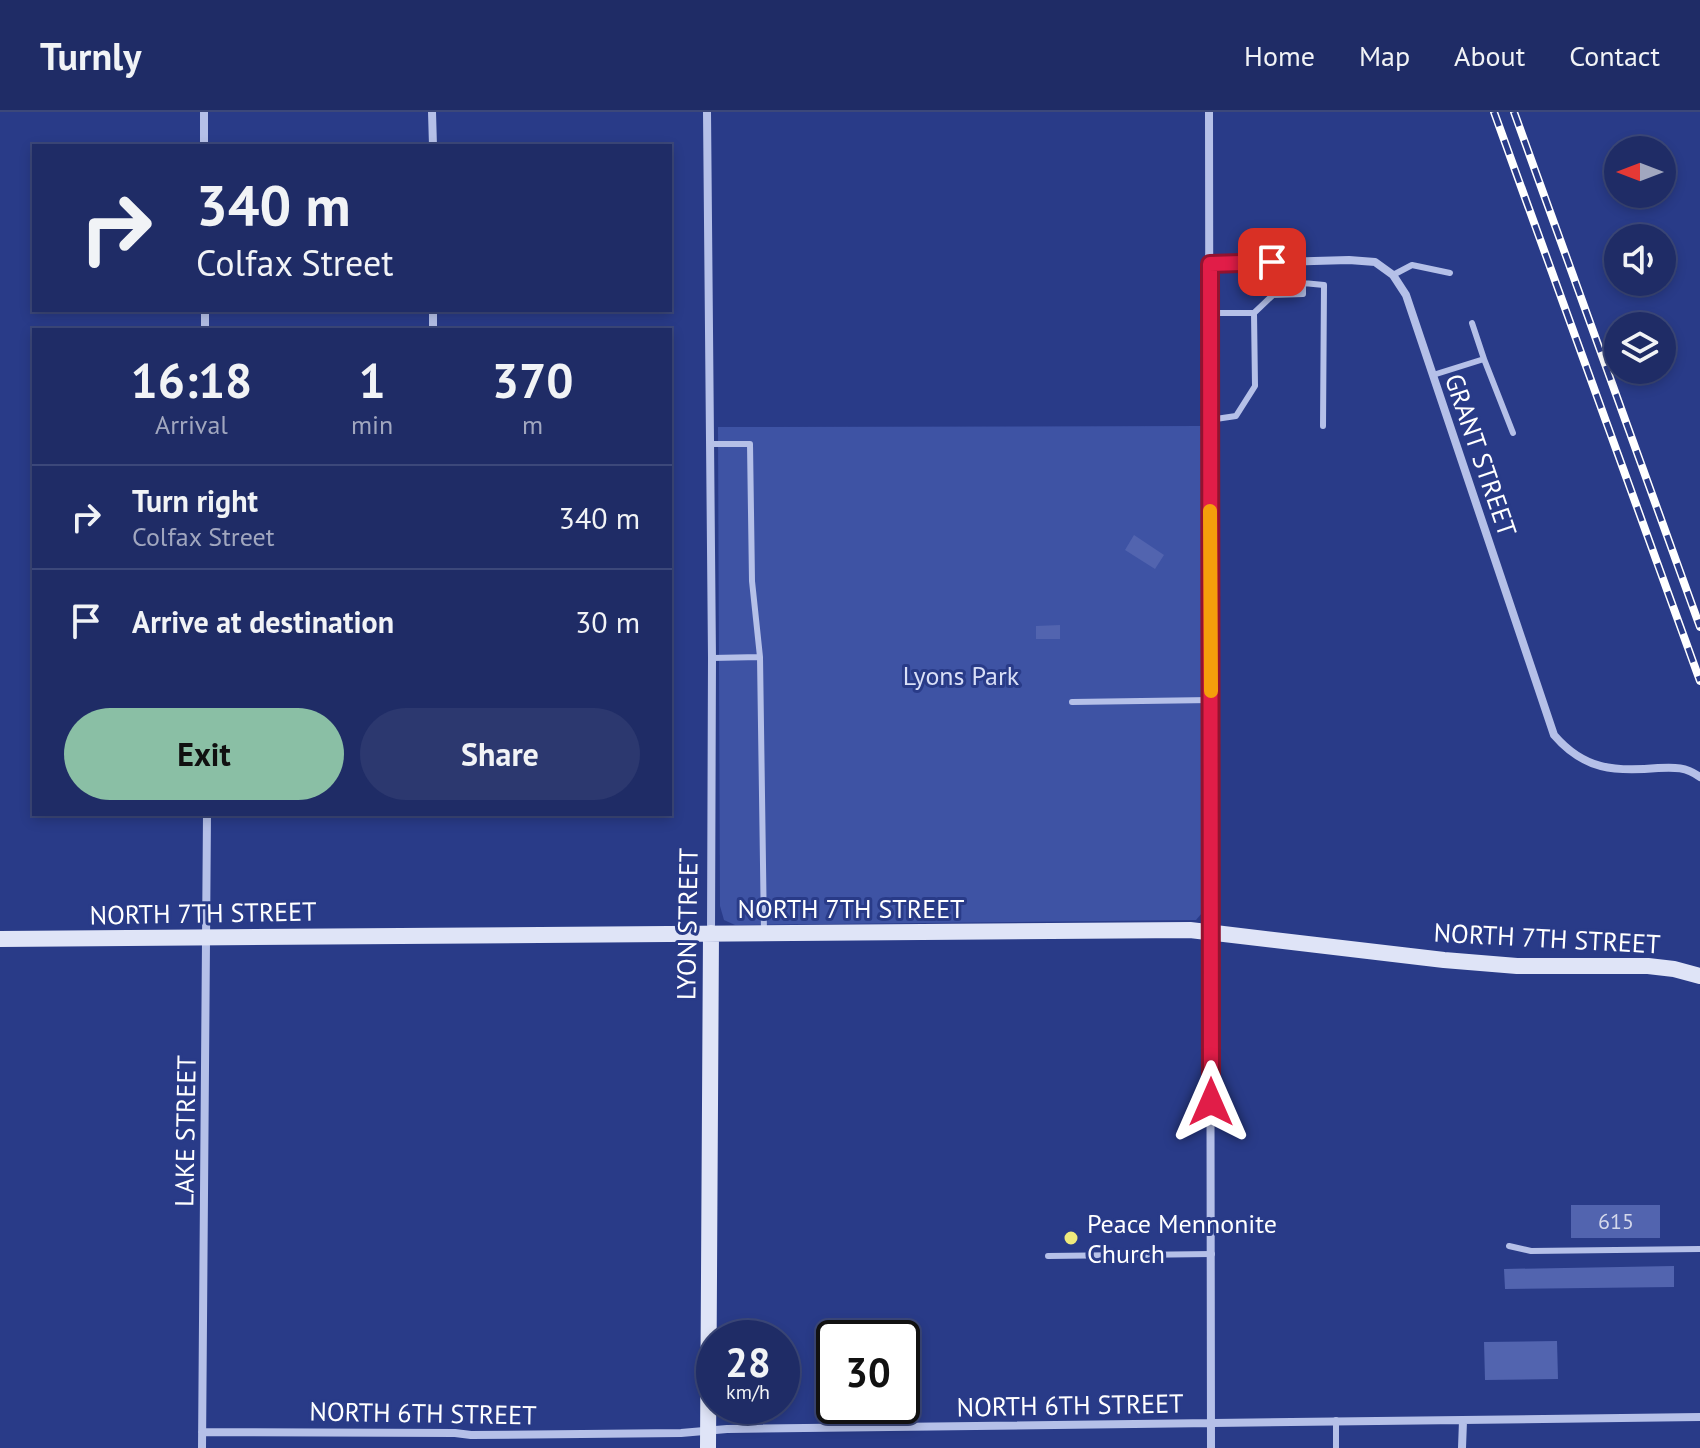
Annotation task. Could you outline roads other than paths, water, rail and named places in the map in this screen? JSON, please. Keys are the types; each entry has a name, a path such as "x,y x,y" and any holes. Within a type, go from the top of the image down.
{"street":[{"path":"204,112 204,144"},
{"path":"432,112 433,144"},
{"name":"LYON STREET","path":"707,112 712,658 708,1439"},
{"path":"1209,112 1211,1448"},
{"path":"1210,264 1337,260 1375,262 1393,275"},
{"name":"GRANT STREET","path":"1393,275 1406,295 1550,727 1566,748 1596,766 1613,769 1678,767 1697,775"},
{"name":"LAKE STREET","path":"202,1448 207,816"},
{"name":"NORTH 7TH STREET","path":"0,939 1174,930 1488,964 1648,966 1700,976"},
{"name":"NORTH 6TH STREET","path":"202,1432 471,1435 681,1433 708,1439 1336,1420 1700,1417"},
{"path":"1462,1448 1463,1421"}],"lane":[{"path":"1210,313 1254,313 1273,295 1303,294 1303,261"},
{"path":"1393,275 1412,265 1450,273"},
{"path":"1303,283 1324,285 1323,426"},
{"path":"1209,420 1236,416 1255,386 1254,313"},
{"path":"1472,323 1513,433"},
{"path":"1433,375 1484,359"},
{"path":"710,444 750,444 752,581 760,657 764,933"},
{"path":"712,658 760,657"},
{"path":"1072,702 1211,700"},
{"path":"1509,1246 1531,1251 1700,1249"},
{"path":"1048,1256 1212,1254"},
{"path":"1336,1420 1336,1448"}],"railway":[{"path":"1494,112 1700,681"},
{"path":"1514,112 1700,627"}],"place":[{"name":"Peace Mennonite Church","path":"1071,1238"}],"park label":[{"name":"Lyons Park","path":"961,675"}]}
